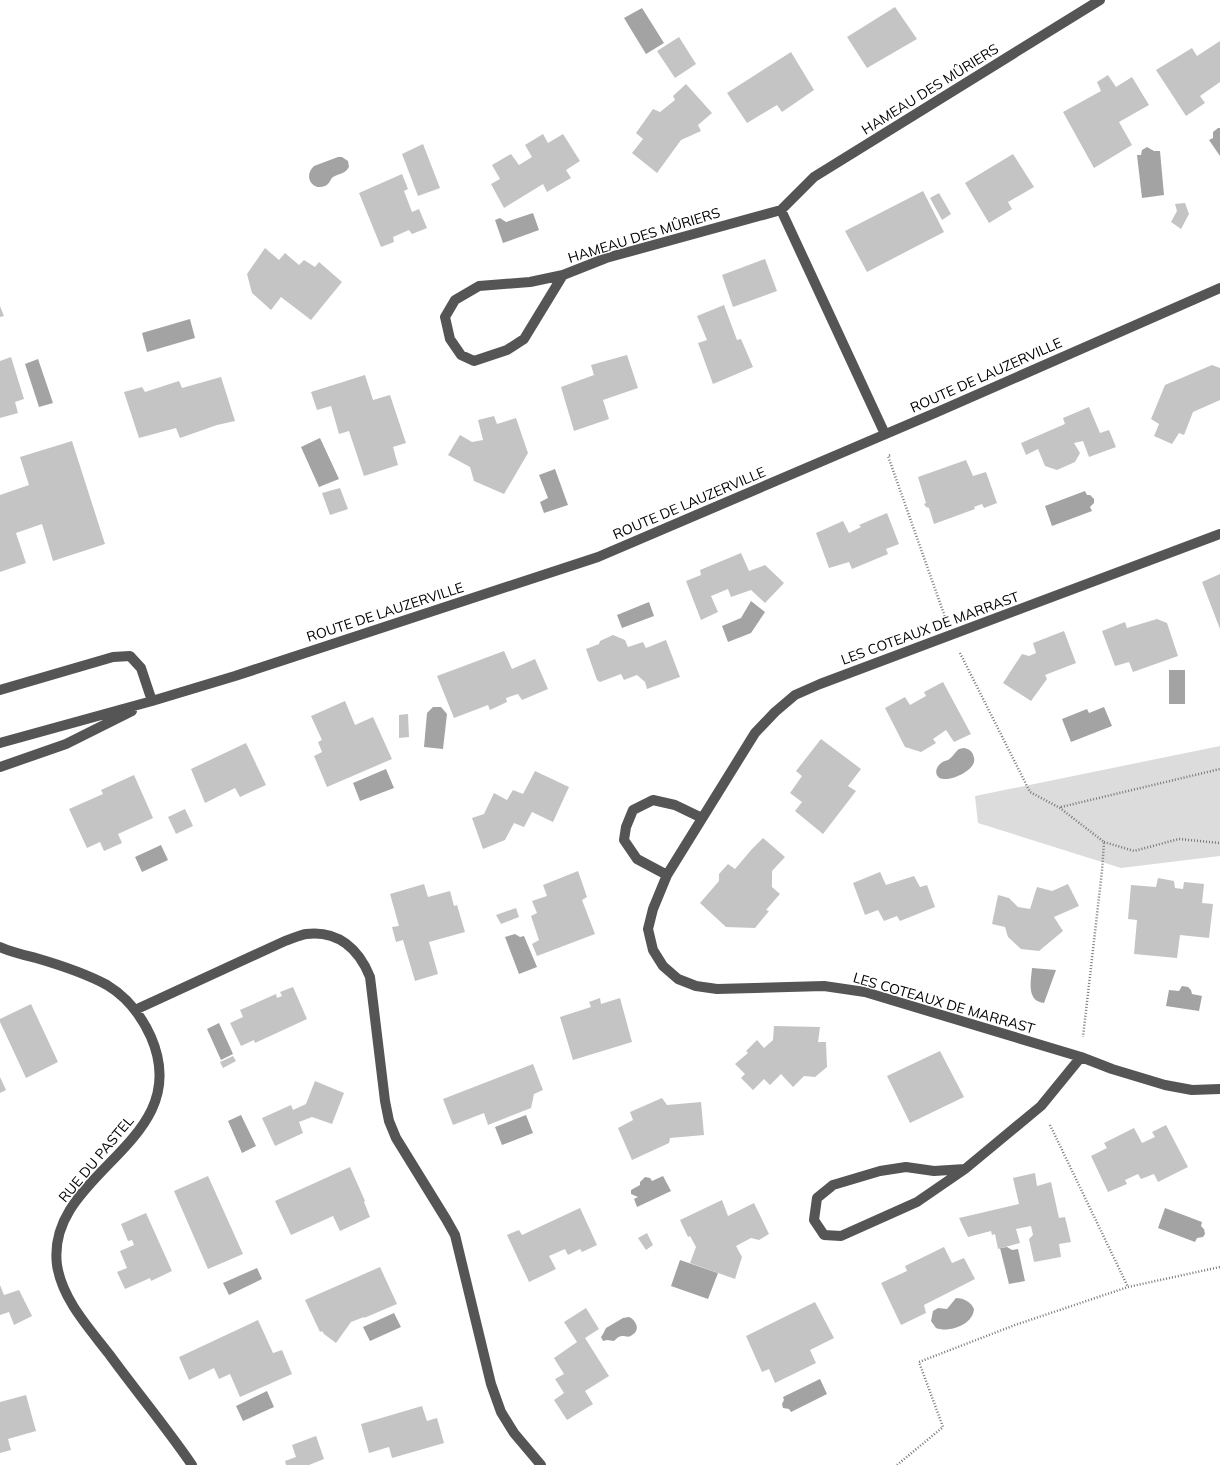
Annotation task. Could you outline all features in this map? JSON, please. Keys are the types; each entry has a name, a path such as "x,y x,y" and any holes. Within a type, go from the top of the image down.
{"street":[{"name":"HAMEAU DES MÛRIERS","path":"563,275 524,339 507,350 474,360 461,356 450,339 444,317 455,300 479,286 530,282 563,275 606,258 781,210 814,177 1100,0"},
{"path":"781,210 885,434"},
{"name":"ROUTE DE LAUZERVILLE","path":"0,742 152,701 235,676 598,557 1220,288"},
{"name":"LES COTEAUX DE MARRAST","path":"1220,534 820,684 795,695 775,712 755,733 667,875 653,909 648,929 653,950 663,966 678,979 696,986 717,988 824,986 865,992 1081,1057 1112,1069 1165,1085 1192,1090 1220,1089"},
{"path":"0,690 113,657 130,656 140,668 152,701"},
{"name":"ROUTE DE LAUZERVILLE","path":"0,767 66,744 152,701"},
{"path":"667,875 637,859 624,840 626,827 633,810 653,800 675,805 702,818"},
{"path":"135,1010 285,941 306,934 323,934 338,938 354,950 365,964 370,977 385,1101 389,1121 396,1138 446,1219 454,1235 491,1384 501,1412 514,1433 541,1465"},
{"name":"RUE DU PASTEL","path":"0,947 80,972 108,986 135,1010 146,1025 153,1042 158,1060 160,1077 156,1097 150,1114 137,1135 82,1193 68,1212 62,1224 57,1243 57,1264 60,1278 68,1298 192,1465"},
{"path":"965,1169 934,1171 906,1167 880,1171 833,1185 817,1198 814,1220 824,1235 841,1236 918,1202 965,1169 1041,1106 1081,1057"}],"path":[{"path":"895,453 888,456 951,635 1030,792 1060,808 1104,842 1134,851 1179,839 1220,843"},
{"path":"1060,808 1220,769"},
{"path":"1081,1057 1104,842"},
{"path":"1041,1106 1128,1287"},
{"path":"898,1465 942,1427 919,1362 1015,1325 1128,1287 1220,1267"}],"shaded area":[{"path":"642,8 664,43 646,54 624,18"},
{"path":"1220,128 1220,156 1209,140 1213,138 1213,132"},
{"path":"1147,147 1154,151 1160,151 1164,195 1142,198 1137,155 1141,155 1142,150"},
{"path":"338,157 342,157 348,161 349,167 344,172 333,177 325,186 316,186 310,182 309,174 314,166"},
{"path":"533,213 539,230 503,243 495,220 500,218 506,222"},
{"path":"190,319 195,338 147,352 142,333"},
{"path":"38,359 53,403 39,407 25,364"},
{"path":"320,438 339,479 319,487 301,447"},
{"path":"555,469 568,505 544,513 540,502 548,498 539,475"},
{"path":"1085,491 1087,495 1090,495 1094,499 1094,503 1090,507 1092,511 1052,526 1045,506"},
{"path":"751,601 765,612 751,633 728,642 722,626 741,618"},
{"path":"649,602 654,616 622,628 617,615"},
{"path":"1169,670 1185,670 1185,704 1169,704"},
{"path":"433,707 441,707 447,714 443,749 424,747 427,713"},
{"path":"1104,707 1112,726 1071,742 1062,719 1087,709 1089,713"},
{"path":"1220,746 1220,856 1121,868 978,823 975,796"},
{"path":"964,748 970,750 973,754 974,762 972,766 964,773 953,778 941,779 937,776 936,771 938,766 942,762 949,759 959,749"},
{"path":"386,769 394,788 360,801 353,783"},
{"path":"161,845 168,860 142,872 135,857"},
{"path":"515,934 520,937 524,936 537,967 519,974 505,937"},
{"path":"1032,968 1056,970 1044,1003 1034,999 1032,994"},
{"path":"1182,986 1188,987 1192,994 1202,996 1199,1011 1166,1006 1169,990 1179,991"},
{"path":"219,1023 233,1054 221,1060 207,1029"},
{"path":"241,1115 256,1146 242,1153 228,1121"},
{"path":"526,1115 533,1133 502,1145 495,1127"},
{"path":"663,1176 671,1191 637,1207 634,1199 638,1197 631,1194 631,1190 640,1185 640,1182 645,1177 650,1178 652,1181"},
{"path":"1165,1208 1202,1222 1201,1226 1204,1229 1205,1234 1203,1237 1197,1238 1195,1242 1158,1228"},
{"path":"1007,1247 1012,1250 1018,1249 1025,1281 1009,1284 1000,1248"},
{"path":"680,1260 718,1273 708,1299 671,1286"},
{"path":"257,1268 262,1279 229,1295 223,1283"},
{"path":"956,1298 967,1301 971,1304 974,1309 973,1315 960,1326 947,1329 936,1328 931,1321 933,1311 938,1308 947,1309"},
{"path":"394,1313 401,1327 370,1341 363,1327"},
{"path":"629,1317 634,1320 636,1325 637,1328 635,1333 627,1337 620,1336 614,1341 603,1341 601,1337 606,1328 623,1318"},
{"path":"820,1379 827,1394 791,1412 789,1409 783,1408 783,1397"},
{"path":"267,1391 274,1407 243,1421 236,1406"}],"building":[{"path":"895,7 917,39 867,68 847,37"},
{"path":"679,37 696,64 675,78 657,51"},
{"path":"1220,41 1220,82 1200,96 1205,103 1186,116 1156,70 1192,48 1197,56"},
{"path":"791,52 814,90 782,112 777,105 747,123 727,93"},
{"path":"1108,75 1116,87 1132,77 1149,105 1119,122 1132,145 1094,168 1063,112 1101,91 1097,82"},
{"path":"686,84 712,113 698,125 701,131 681,140 657,173 632,153 643,139 636,133 653,109 660,112 675,100 673,96"},
{"path":"543,134 548,143 563,134 580,161 566,170 571,178 547,192 543,184 504,208 491,184 500,179 492,165 511,154 519,165 532,157 525,145"},
{"path":"423,144 440,188 418,196 402,154"},
{"path":"1013,154 1034,187 1008,202 1012,209 989,223 965,183"},
{"path":"402,174 408,189 404,191 412,212 419,209 427,228 412,234 409,230 393,237 394,242 381,247 359,193"},
{"path":"923,191 944,232 867,272 845,231"},
{"path":"939,193 951,214 942,220 930,198"},
{"path":"1185,203 1189,214 1181,229 1171,222 1177,211 1175,204"},
{"path":"265,248 279,260 285,253 299,265 304,260 315,267 319,262 342,282 311,320 281,297 271,310 252,293 247,274"},
{"path":"765,259 777,291 733,307 722,275"},
{"path":"724,305 737,340 741,339 753,367 713,384 698,343 707,340 697,316"},
{"path":"0,306 4,316 0,317"},
{"path":"627,355 638,388 603,400 609,419 574,431 561,387 594,375 591,365"},
{"path":"11,357 24,399 15,402 18,413 0,418 0,361"},
{"path":"1212,365 1220,368 1220,400 1193,412 1184,435 1179,433 1172,444 1154,436 1159,424 1151,419 1165,385"},
{"path":"365,375 373,400 390,395 406,443 393,447 398,465 364,476 349,431 339,434 331,406 317,410 311,392"},
{"path":"221,377 235,421 217,425 180,438 176,428 139,438 124,392 142,387 145,392 179,381 182,388"},
{"path":"1089,407 1100,433 1109,430 1116,447 1089,457 1083,441 1074,443 1080,453 1075,462 1057,470 1045,466 1038,449 1026,455 1021,443 1065,424 1063,418"},
{"path":"494,416 497,424 516,418 528,453 504,494 474,481 470,467 448,455 460,435 472,442 483,440 478,420"},
{"path":"72,441 105,544 53,561 42,524 16,533 26,563 0,572 0,495 29,485 20,457"},
{"path":"966,460 973,476 986,472 997,503 984,508 982,504 974,507 975,509 934,524 929,508 924,504 926,503 918,477"},
{"path":"340,488 348,509 330,515 322,493"},
{"path":"887,513 899,544 886,549 888,554 852,569 849,562 829,568 816,533 843,521 849,533 861,527 859,525"},
{"path":"741,553 749,571 765,565 784,583 765,603 751,590 731,597 728,589 711,596 718,612 701,620 686,581 701,575 700,570"},
{"path":"1220,574 1220,629 1202,582"},
{"path":"1157,619 1167,623 1178,656 1133,672 1129,662 1115,666 1102,631 1125,622 1127,628"},
{"path":"1064,631 1076,663 1045,675 1047,679 1031,701 1003,683 1022,654 1029,656 1036,653 1033,643"},
{"path":"613,635 625,640 628,647 643,642 646,648 666,640 680,677 647,689 645,682 637,675 624,680 621,674 600,682 597,680 586,649 599,644 600,641"},
{"path":"504,651 512,669 535,659 548,689 522,700 518,694 506,698 507,702 490,710 488,705 454,718 437,676"},
{"path":"943,682 971,734 954,742 946,730 933,739 936,743 921,752 905,747 885,708 905,697 910,705 926,696 924,692"},
{"path":"345,701 355,725 373,717 392,759 327,787 314,756 322,752 318,742 322,740 311,716"},
{"path":"408,714 409,737 399,738 399,715"},
{"path":"821,739 861,769 848,786 856,791 823,834 795,811 802,802 790,793 802,776 796,771"},
{"path":"246,743 266,785 240,797 235,788 205,803 191,769"},
{"path":"535,771 569,787 553,822 532,812 524,827 514,823 505,840 483,849 472,818 484,814 494,793 507,800 513,790 523,794"},
{"path":"134,775 153,818 118,834 122,843 104,851 100,842 87,848 69,809 103,794 101,790"},
{"path":"185,809 193,826 176,834 168,817"},
{"path":"763,838 785,857 772,871 772,887 780,894 766,910 769,911 755,928 726,927 700,903 719,881 719,874 728,864 735,869"},
{"path":"578,871 587,897 582,900 595,934 537,956 532,944 539,940 531,916 537,913 532,901 547,896 543,885"},
{"path":"880,872 886,885 914,876 920,887 927,885 935,907 900,921 897,916 884,921 878,910 865,915 853,883"},
{"path":"1158,878 1174,881 1175,888 1183,889 1184,882 1204,884 1202,903 1213,904 1209,938 1180,935 1177,958 1134,954 1137,920 1128,919 1131,885 1156,887"},
{"path":"424,884 428,897 450,891 454,906 457,905 465,932 429,942 438,974 415,981 403,940 396,942 392,927 399,926 390,894"},
{"path":"1068,884 1079,906 1054,917 1063,931 1039,951 1021,949 1008,937 1005,927 992,924 998,895 1009,898 1018,907 1030,909 1037,887 1052,891"},
{"path":"516,908 519,917 501,924 496,915"},
{"path":"293,987 307,1019 255,1043 254,1040 241,1046 230,1023 243,1017 240,1010 276,994 277,998 282,996 280,992"},
{"path":"600,998 601,1004 620,998 632,1042 573,1060 560,1017 591,1007 589,1002"},
{"path":"31,1004 58,1062 26,1078 0,1022 0,1019"},
{"path":"774,1026 820,1027 818,1042 826,1042 827,1067 815,1077 804,1076 793,1087 781,1074 770,1085 764,1079 753,1090 741,1078 745,1074 735,1064 748,1053 746,1051 757,1040 764,1048 773,1040"},
{"path":"940,1051 964,1097 910,1123 887,1076"},
{"path":"233,1056 236,1061 223,1068 220,1062"},
{"path":"533,1064 543,1090 534,1094 531,1108 488,1125 484,1113 453,1125 443,1099"},
{"path":"0,1077 6,1090 0,1093"},
{"path":"315,1081 344,1093 332,1124 312,1117 299,1122 303,1133 275,1146 262,1118 291,1105 293,1110 306,1104"},
{"path":"662,1098 667,1105 701,1102 704,1135 670,1138 669,1143 632,1160 618,1128 633,1120 630,1112"},
{"path":"1166,1125 1188,1167 1158,1182 1154,1174 1141,1179 1138,1174 1125,1180 1127,1184 1108,1192 1091,1156 1107,1148 1104,1143 1134,1128 1142,1143 1155,1137 1152,1132"},
{"path":"350,1167 365,1201 364,1202 370,1217 340,1231 333,1216 291,1235 275,1201"},
{"path":"1035,1173 1037,1186 1051,1182 1059,1218 1065,1217 1071,1242 1059,1244 1061,1257 1034,1262 1029,1239 1033,1235 1031,1226 1016,1229 1020,1243 998,1249 995,1234 992,1235 991,1231 968,1237 959,1218 1019,1204 1013,1178"},
{"path":"208,1176 243,1254 208,1269 174,1191"},
{"path":"722,1200 728,1216 754,1203 769,1234 759,1240 751,1238 736,1246 742,1257 735,1279 690,1263 696,1247 690,1236 688,1237 680,1220"},
{"path":"580,1208 597,1245 582,1252 580,1249 568,1255 565,1249 549,1256 556,1269 529,1282 507,1235 519,1230 522,1235"},
{"path":"146,1213 172,1271 151,1281 150,1278 125,1289 117,1272 127,1268 120,1251 134,1245 132,1240 128,1241 121,1224"},
{"path":"647,1233 653,1245 646,1250 638,1238"},
{"path":"944,1247 952,1263 964,1258 975,1279 924,1305 926,1313 901,1325 881,1283 907,1271 905,1266"},
{"path":"380,1267 397,1304 351,1322 336,1343 322,1331 320,1332 305,1300"},
{"path":"0,1285 4,1295 19,1290 32,1316 14,1325 9,1312 0,1315"},
{"path":"815,1302 834,1338 810,1350 816,1363 775,1383 769,1369 762,1372 746,1336"},
{"path":"586,1308 599,1329 585,1338 609,1376 585,1391 593,1404 567,1420 554,1400 564,1393 555,1379 564,1374 554,1358 577,1342 564,1322"},
{"path":"258,1320 273,1353 282,1350 292,1374 240,1397 230,1374 219,1379 214,1368 189,1380 179,1357"},
{"path":"26,1395 36,1431 8,1439 11,1450 0,1453 0,1402"},
{"path":"422,1406 427,1421 437,1418 444,1443 392,1458 389,1447 369,1453 361,1424"},
{"path":"316,1436 324,1459 309,1465 286,1465 285,1461 296,1457 292,1445"}]}
